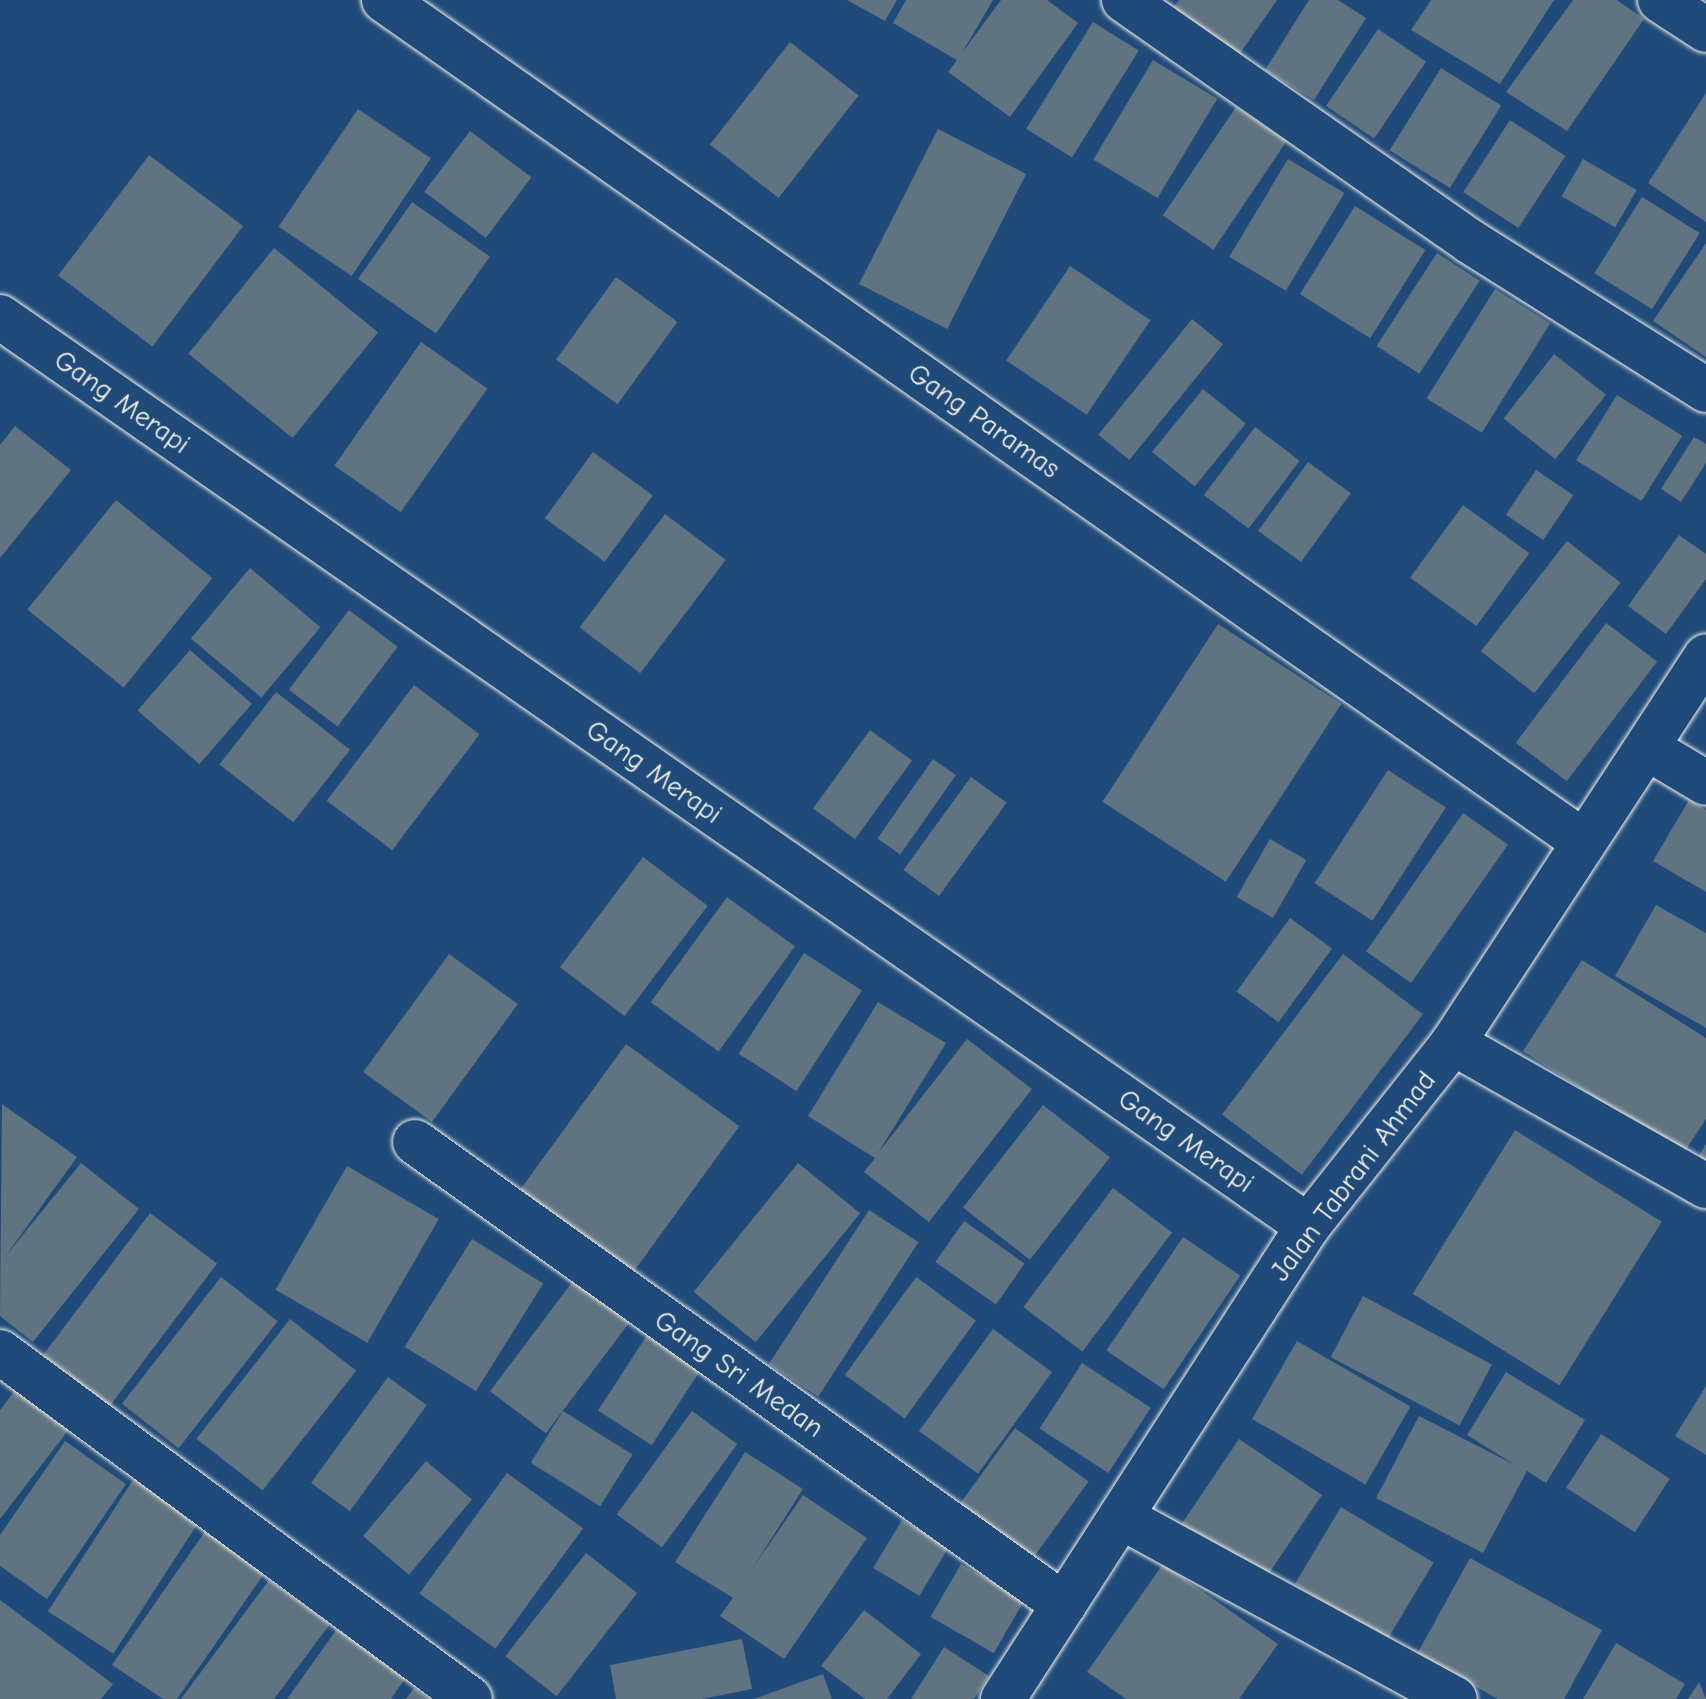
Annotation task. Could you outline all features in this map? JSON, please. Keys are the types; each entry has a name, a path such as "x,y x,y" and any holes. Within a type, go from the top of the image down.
{"street":[{"name":"Gang Paramas","path":"384,0 1584,842"},
{"path":"1124,0 1471,242 1706,390"},
{"path":"1660,0 1706,30"},
{"name":"Gang Merapi","path":"0,317 1308,1226"},
{"name":"Jalan Tabrani Ahmad","path":"1003,1699 1308,1226 1453,1043 1584,842 1649,749 1706,657"},
{"path":"1649,749 1706,783"},
{"path":"1453,1043 1706,1186"},
{"name":"Gang Sri Medan","path":"415,1142 1064,1605"},
{"path":"0,1352 470,1699"},
{"path":"1121,1517 1455,1699"}],"building":[{"path":"847,0 897,0 885,21"},
{"path":"906,0 993,0 962,53 1001,0 1047,0 1078,23 1010,117 948,72 957,60 893,23"},
{"path":"1179,0 1277,0 1239,55 1172,10"},
{"path":"1309,0 1338,0 1366,18 1314,100 1265,70"},
{"path":"1431,0 1554,0 1500,84 1411,30"},
{"path":"1573,0 1617,0 1644,19 1567,131 1506,92"},
{"path":"1093,22 1139,51 1072,157 1026,129"},
{"path":"1378,29 1426,61 1374,139 1326,106"},
{"path":"790,42 859,96 779,198 710,144"},
{"path":"1153,60 1217,99 1158,198 1093,159"},
{"path":"1441,68 1501,106 1450,188 1390,150"},
{"path":"1706,93 1706,222 1648,183"},
{"path":"1236,107 1287,141 1213,250 1163,216"},
{"path":"358,109 431,158 352,276 279,227"},
{"path":"1510,120 1565,156 1519,228 1463,192"},
{"path":"938,129 1026,174 947,329 859,284"},
{"path":"470,131 531,177 486,238 424,192"},
{"path":"149,155 243,226 152,347 58,276"},
{"path":"1288,159 1345,193 1286,291 1229,257"},
{"path":"1583,159 1637,190 1615,227 1562,196"},
{"path":"1642,197 1700,233 1652,309 1594,273"},
{"path":"412,202 490,256 436,333 358,279"},
{"path":"1355,206 1425,250 1370,338 1300,294"},
{"path":"1706,243 1706,357 1653,321"},
{"path":"274,248 378,332 293,438 188,354"},
{"path":"1437,253 1480,281 1419,374 1377,346"},
{"path":"1070,266 1150,320 1087,415 1006,361"},
{"path":"616,277 677,322 618,404 556,360"},
{"path":"1495,289 1550,323 1482,433 1427,398"},
{"path":"1192,319 1223,344 1129,460 1098,435"},
{"path":"421,342 487,388 401,512 334,466"},
{"path":"1554,354 1606,395 1556,459 1504,419"},
{"path":"1203,389 1246,424 1195,487 1152,452"},
{"path":"1617,395 1682,436 1641,501 1576,460"},
{"path":"15,426 71,470 0,558 0,445"},
{"path":"1255,427 1300,461 1249,529 1204,495"},
{"path":"1694,437 1706,444 1706,463 1681,502 1661,489"},
{"path":"593,452 653,495 605,562 545,518"},
{"path":"1308,462 1351,493 1301,562 1258,531"},
{"path":"1536,470 1573,495 1543,540 1506,515"},
{"path":"116,500 212,578 124,688 27,610"},
{"path":"1463,505 1529,553 1476,626 1410,578"},
{"path":"665,514 726,560 640,673 580,627"},
{"path":"1679,535 1706,554 1706,579 1666,634 1628,606"},
{"path":"1567,541 1621,583 1534,693 1481,651"},
{"path":"250,568 320,627 261,698 191,638"},
{"path":"349,610 398,647 338,727 289,690"},
{"path":"1606,623 1657,662 1567,781 1516,743"},
{"path":"1218,624 1341,704 1226,882 1103,802"},
{"path":"190,650 252,704 199,764 138,710"},
{"path":"414,685 479,734 392,850 327,801"},
{"path":"276,692 350,750 293,822 219,764"},
{"path":"870,730 912,761 855,839 813,808"},
{"path":"933,759 956,775 900,855 877,838"},
{"path":"1388,770 1446,808 1372,921 1314,883"},
{"path":"971,777 1007,803 939,896 903,870"},
{"path":"1689,800 1706,810 1706,892 1653,861"},
{"path":"1463,813 1508,845 1411,983 1366,951"},
{"path":"1270,839 1306,860 1273,918 1236,897"},
{"path":"643,857 708,906 625,1016 560,967"},
{"path":"727,897 795,946 719,1052 651,1002"},
{"path":"1656,905 1706,933 1706,1028 1615,976"},
{"path":"1290,918 1332,949 1279,1022 1237,992"},
{"path":"804,953 862,991 797,1091 739,1054"},
{"path":"449,954 518,1004 432,1122 363,1072"},
{"path":"1343,954 1423,1014 1302,1175 1222,1115"},
{"path":"1582,960 1706,1038 1706,1119 1683,1154 1523,1051"},
{"path":"878,1002 946,1043 878,1153 967,1039 1032,1089 929,1222 864,1172 875,1158 808,1116"},
{"path":"626,1044 739,1126 631,1276 517,1194"},
{"path":"2,1104 77,1157 5,1257 81,1163 139,1209 33,1342 0,1316"},
{"path":"1043,1105 1110,1157 1030,1260 963,1207"},
{"path":"1515,1130 1662,1222 1559,1385 1413,1294"},
{"path":"1706,1144 1706,1170 1694,1164"},
{"path":"798,1163 860,1213 756,1342 694,1292"},
{"path":"347,1166 439,1219 367,1343 276,1290"},
{"path":"1113,1188 1172,1233 1082,1352 1023,1307"},
{"path":"869,1210 918,1242 818,1396 769,1364"},
{"path":"150,1213 217,1264 110,1406 43,1355"},
{"path":"964,1221 1025,1263 996,1304 935,1262"},
{"path":"1183,1237 1240,1276 1164,1389 1106,1351"},
{"path":"472,1239 543,1284 476,1391 405,1347"},
{"path":"221,1277 278,1321 179,1448 122,1404"},
{"path":"576,1277 632,1319 546,1433 490,1391"},
{"path":"916,1277 976,1320 905,1418 845,1375"},
{"path":"1363,1296 1492,1365 1460,1425 1331,1357"},
{"path":"290,1319 356,1371 263,1490 196,1439"},
{"path":"993,1329 1052,1372 978,1474 919,1431"},
{"path":"647,1335 701,1370 652,1445 598,1410"},
{"path":"1297,1341 1410,1406 1365,1484 1252,1419"},
{"path":"1082,1363 1151,1408 1108,1473 1040,1428"},
{"path":"1506,1372 1585,1420 1546,1483 1527,1471 1483,1553 1376,1498 1419,1416 1515,1465 1467,1435"},
{"path":"388,1377 427,1405 350,1511 311,1483"},
{"path":"1706,1386 1706,1455 1675,1436"},
{"path":"17,1388 70,1428 0,1519 0,1410"},
{"path":"563,1411 633,1454 600,1506 531,1463"},
{"path":"692,1411 737,1444 662,1547 617,1515"},
{"path":"1015,1428 1089,1481 1034,1557 960,1503"},
{"path":"1601,1434 1670,1479 1635,1532 1566,1488"},
{"path":"1239,1439 1322,1495 1264,1581 1181,1525"},
{"path":"65,1441 126,1484 47,1599 0,1566 0,1535"},
{"path":"745,1452 803,1489 752,1569 803,1495 867,1538 784,1659 720,1616 733,1598 675,1562"},
{"path":"426,1461 472,1500 409,1575 363,1536"},
{"path":"507,1473 583,1528 495,1649 419,1594"},
{"path":"135,1477 200,1519 113,1654 48,1611"},
{"path":"1341,1507 1434,1563 1387,1640 1295,1584"},
{"path":"902,1520 948,1548 919,1596 873,1568"},
{"path":"206,1530 266,1571 177,1699 163,1699 112,1665"},
{"path":"586,1553 637,1593 557,1696 505,1656"},
{"path":"1470,1558 1602,1630 1564,1699 1498,1699 1417,1654"},
{"path":"961,1564 1024,1600 994,1653 930,1617"},
{"path":"1163,1564 1278,1644 1239,1699 1126,1699 1087,1672"},
{"path":"269,1580 330,1624 274,1699 181,1699"},
{"path":"0,1600 113,1684 101,1699 0,1699"},
{"path":"864,1610 921,1654 887,1699 865,1699 821,1666"},
{"path":"337,1629 406,1677 391,1699 287,1699"},
{"path":"742,1639 752,1689 702,1699 616,1699 610,1665"},
{"path":"1616,1643 1685,1684 1676,1699 1583,1699"},
{"path":"944,1647 989,1676 974,1699 911,1699"},
{"path":"823,1674 832,1699 754,1699"},
{"path":"1699,1682 1706,1699 1688,1699"},
{"path":"414,1688 429,1699 406,1699"}]}
